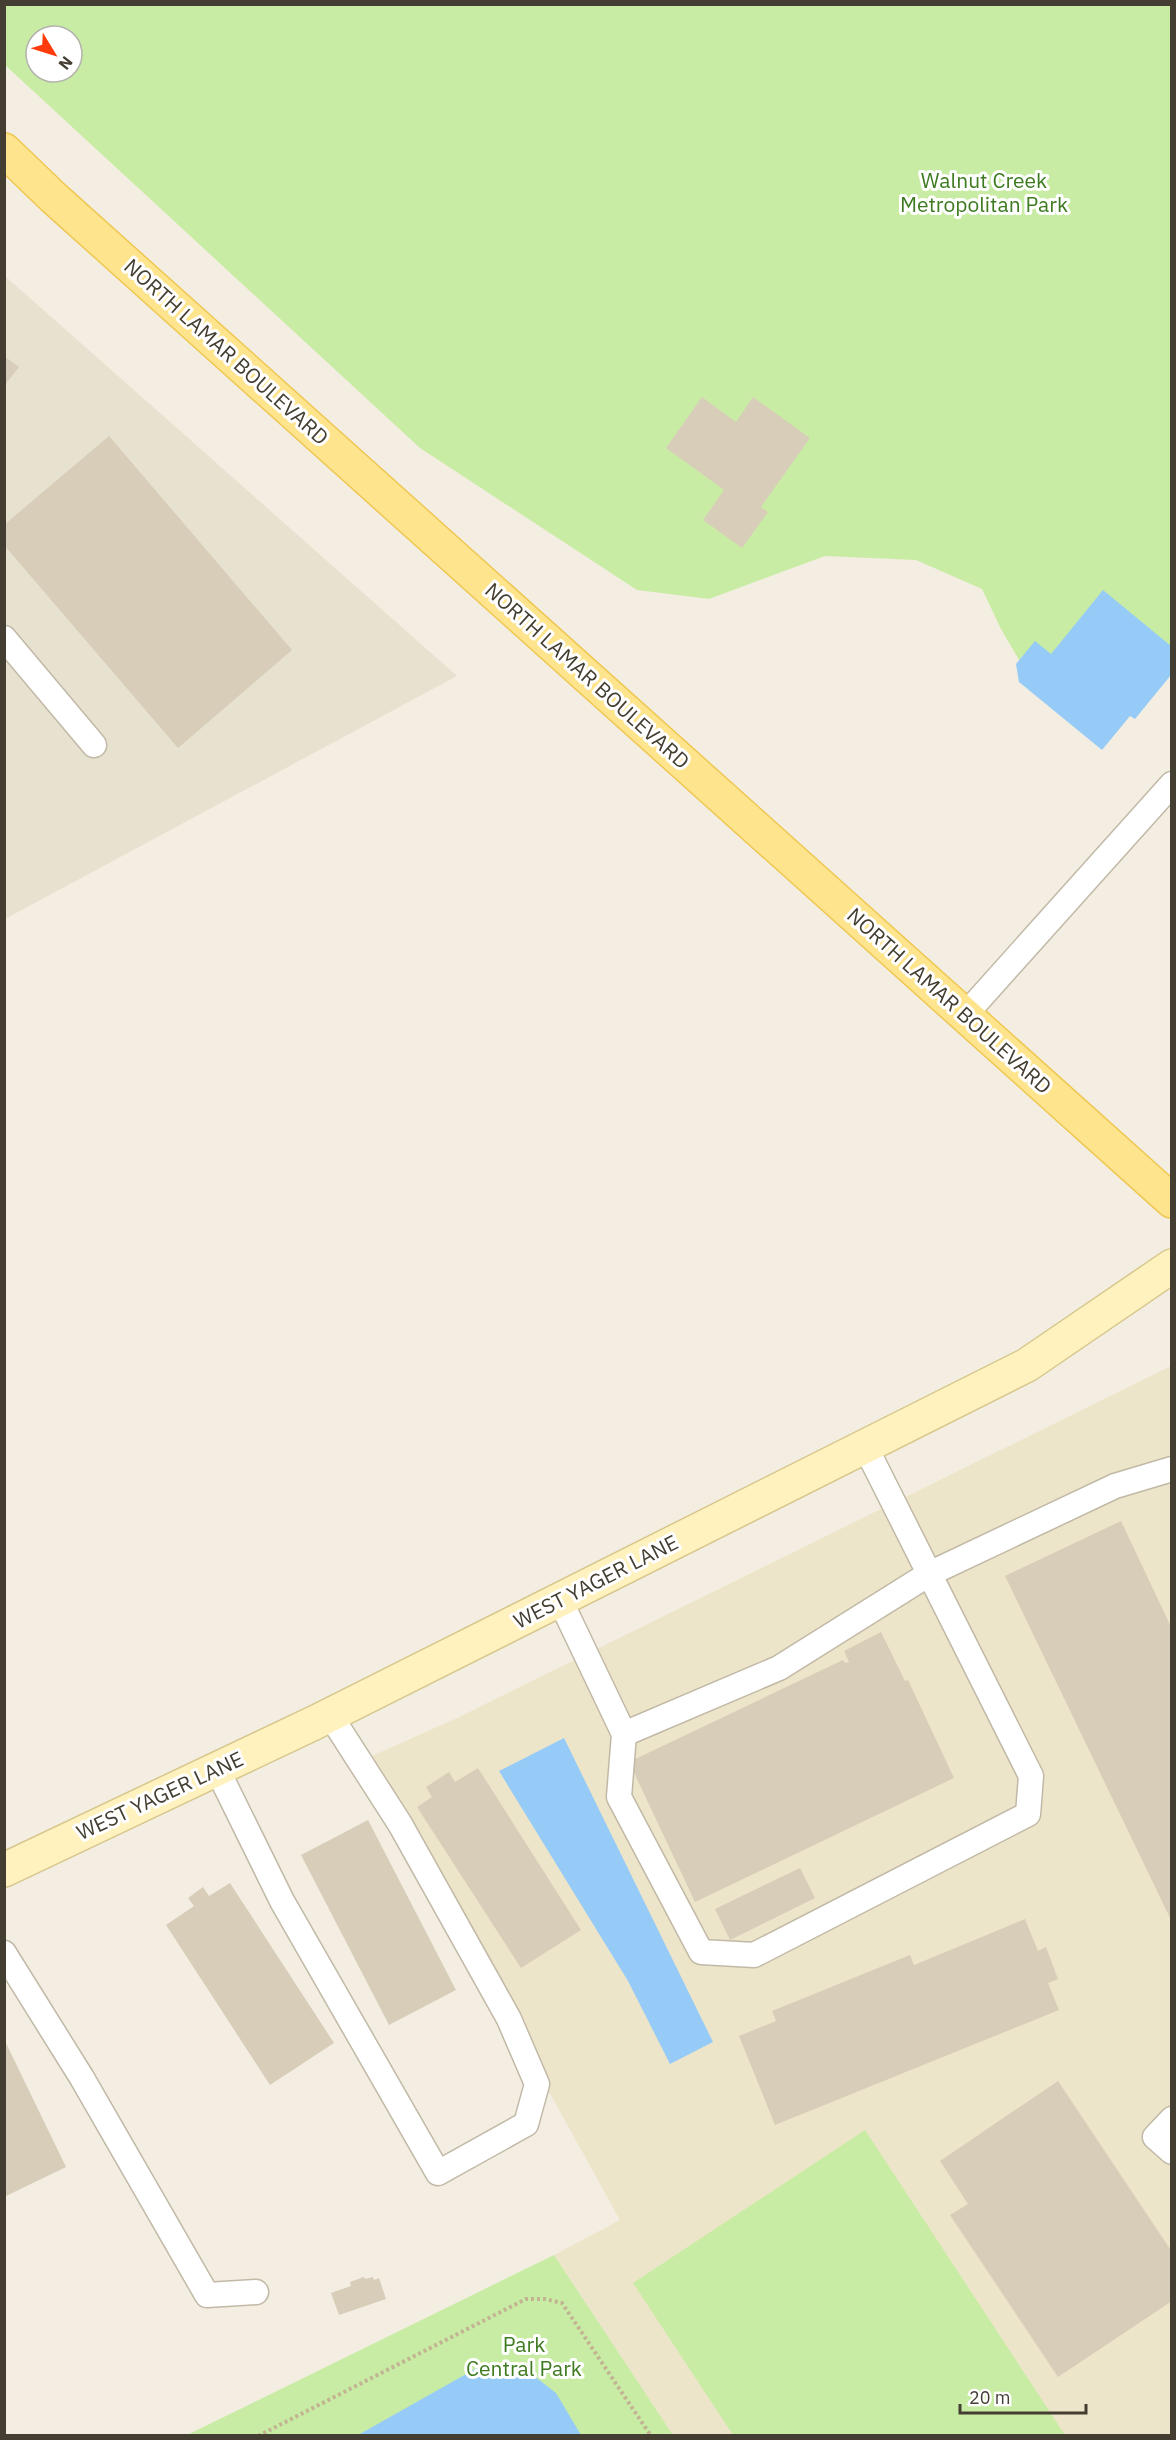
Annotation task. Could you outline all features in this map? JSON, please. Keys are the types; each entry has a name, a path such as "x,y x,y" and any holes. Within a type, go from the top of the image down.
{"main road":[{"name":"NORTH LAMAR BOULEVARD","path":"4,150 63,206 1172,1201"},
{"name":"WEST YAGER LANE","path":"4,1870 330,1715 1027,1365 1172,1266"}],"lane":[{"path":"4,638 94,746"},
{"path":"965,1015 1172,784"},
{"path":"560,1600 624,1734 618,1797 701,1952 754,1955 1028,1814 1031,1776 865,1446"},
{"path":"624,1734 779,1668 929,1574 1116,1486 1172,1469"},
{"path":"217,1769 282,1901 438,2173 526,2124 537,2084 504,2009 399,1824 330,1715"},
{"path":"4,1953 82,2078 207,2295 256,2292"},
{"path":"1172,2120 1155,2137 1172,2152"}],"path":[{"path":"258,2436 526,2299 545,2299 562,2303 651,2436"}],"shaded area":[{"path":"5,276 457,676 5,919"},
{"path":"1171,1366 1171,2435 673,2435 554,2255 620,2220 365,1759 457,1718"}],"green space":[{"name":"Walnut Creek Metropolitan Park","path":"4,5 1171,5 1171,662 1022,665 1001,629 982,589 916,560 825,556 709,599 637,590 420,448 26,84 84,84 84,24 24,24 24,83 5,65"},
{"path":"865,2130 1065,2435 733,2435 633,2283"},
{"name":"Park Central Park","path":"554,2255 673,2435 185,2436"}],"water":[{"path":"1103,590 1171,646 1171,675 1135,719 1130,716 1102,750 1019,682 1016,664 1035,641 1051,654"},
{"path":"564,1738 713,2042 670,2064 628,1981 499,1771"},
{"path":"484,2364 520,2365 556,2393 581,2435 358,2435"}],"building":[{"path":"4,356 19,367 4,386"},
{"path":"702,397 736,422 753,397 810,438 761,507 768,512 742,548 703,520 724,490 666,448"},
{"path":"109,436 292,650 178,748 4,545 4,525"},
{"path":"1121,1521 1172,1629 1172,1922 1005,1576"},
{"path":"881,1632 905,1681 908,1680 954,1778 695,1902 629,1762 843,1660 845,1663 849,1662 844,1651"},
{"path":"478,1768 581,1930 521,1968 417,1807 432,1797 426,1787 449,1772 455,1782"},
{"path":"368,1820 456,1990 389,2025 301,1855"},
{"path":"800,1868 815,1898 730,1940 715,1909"},
{"path":"230,1883 334,2043 270,2085 166,1925 194,1906 188,1898 203,1887 209,1896"},
{"path":"1025,1919 1038,1951 1046,1947 1058,1979 1048,1983 1059,2010 775,2125 739,2036 776,2021 772,2011 910,1955 914,1965"},
{"path":"4,2039 66,2167 4,2197"},
{"path":"1058,2081 1172,2252 1172,2301 1058,2377 950,2215 968,2204 940,2161"},
{"path":"364,2277 365,2279 373,2277 374,2280 379,2278 386,2299 339,2315 331,2293 351,2286 350,2282"}]}
